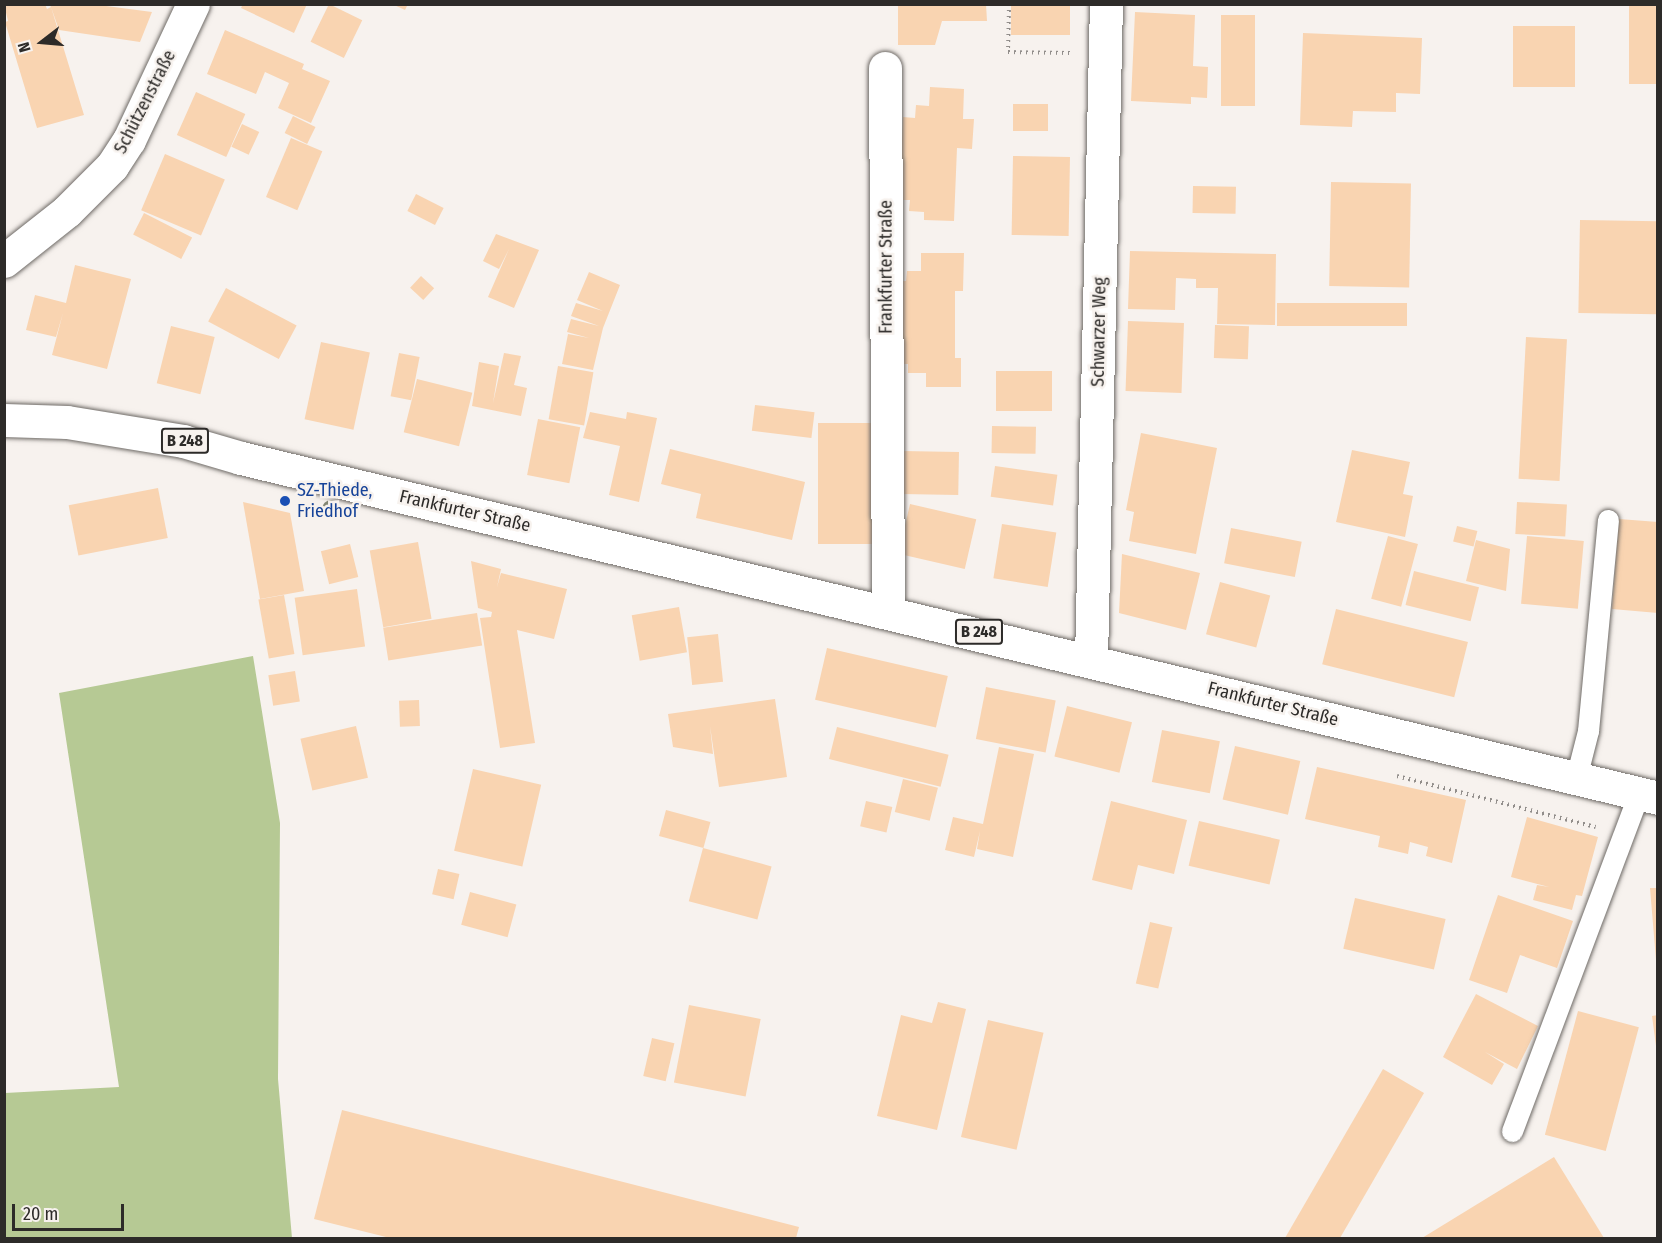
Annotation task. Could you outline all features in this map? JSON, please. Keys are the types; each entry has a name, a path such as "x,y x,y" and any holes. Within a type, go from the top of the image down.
{"main road":[{"name":"Schützenstraße","path":"4,261 67,211 112,166 129,140 193,4"},
{"name":"Schwarzer Weg","path":"1091,659 1106,4"},
{"name":"Frankfurter Straße","path":"885,68 888,611"},
{"name":"Frankfurter Straße","path":"4,420 78,423 183,441 241,458 1091,659 1648,796"}],"lane":[{"path":"1576,778 1588,731 1608,520"},
{"path":"1512,1131 1648,796"}],"path":[{"path":"1009,4 1008,52 1076,53 1076,43"}],"green space":[{"path":"253,656 280,823 278,1079 292,1238 5,1238 5,1093 119,1087 59,693"}],"building":[{"path":"4,4 45,4 47,9 51,7 84,115 37,128 5,22 8,21"},
{"path":"49,4 91,4 152,12 140,42 59,30"},
{"path":"243,4 307,4 294,33 241,8"},
{"path":"329,4 362,20 344,58 311,42"},
{"path":"392,4 408,4 405,10"},
{"path":"898,4 986,4 987,21 942,21 935,45 898,45"},
{"path":"1011,4 1070,4 1070,35 1011,35"},
{"path":"1629,4 1658,4 1658,84 1629,84"},
{"path":"1135,12 1195,15 1193,66 1208,67 1207,98 1191,97 1191,104 1131,101"},
{"path":"1221,15 1255,15 1255,106 1221,106"},
{"path":"1513,26 1575,26 1575,87 1513,87"},
{"path":"225,30 304,64 302,69 330,81 311,123 278,108 289,83 265,72 256,94 207,74"},
{"path":"1303,33 1422,38 1420,94 1396,93 1396,112 1353,111 1352,127 1300,125"},
{"path":"930,87 964,89 963,119 974,119 972,149 957,148 954,221 924,220 924,212 909,211 910,200 899,200 903,117 915,118 916,105 929,106"},
{"path":"196,92 245,114 226,157 177,135"},
{"path":"1013,104 1048,104 1048,131 1013,131"},
{"path":"293,116 315,127 307,144 285,133"},
{"path":"242,124 259,132 249,155 231,147"},
{"path":"291,138 322,151 297,210 266,197"},
{"path":"165,154 225,179 201,236 141,210"},
{"path":"1013,156 1070,157 1069,236 1012,235"},
{"path":"1331,182 1411,183 1409,287 1329,286"},
{"path":"1193,186 1236,187 1236,214 1193,213"},
{"path":"416,194 444,208 435,225 407,211"},
{"path":"144,213 192,238 181,259 133,234"},
{"path":"1580,220 1658,221 1656,314 1578,313"},
{"path":"496,234 539,250 514,308 488,297 509,249 499,269 483,261"},
{"path":"1130,251 1276,254 1275,325 1217,324 1218,288 1196,288 1196,279 1176,278 1175,310 1128,309"},
{"path":"921,253 964,253 963,291 955,291 955,358 961,358 961,387 926,387 926,373 908,373 908,364 895,364 895,281 906,281 907,271 921,271"},
{"path":"75,265 131,279 107,369 52,355 63,313 56,337 26,330 35,295 66,303"},
{"path":"589,272 620,285 603,328 593,370 562,364 568,334 589,338 567,332 571,319 599,326 571,316 576,303 603,311 577,300"},
{"path":"421,276 434,288 423,300 410,288"},
{"path":"226,288 297,326 279,359 208,322"},
{"path":"1277,303 1407,303 1407,326 1277,326"},
{"path":"1128,321 1184,323 1182,393 1126,391"},
{"path":"1215,325 1249,326 1248,359 1214,358"},
{"path":"171,326 215,337 200,394 157,383"},
{"path":"1526,337 1567,339 1560,481 1519,479"},
{"path":"321,342 370,352 353,430 305,419"},
{"path":"399,353 420,357 411,400 391,396"},
{"path":"504,353 521,356 514,385 527,388 521,416 472,406 479,362 499,366 493,403"},
{"path":"558,366 593,372 584,425 549,419"},
{"path":"996,371 1052,371 1052,411 996,411"},
{"path":"417,379 472,393 459,446 404,432"},
{"path":"755,405 815,412 811,438 752,431"},
{"path":"590,412 626,419 627,412 657,418 639,502 609,495 620,446 583,438"},
{"path":"538,419 580,427 569,483 527,475"},
{"path":"818,423 872,423 872,544 818,544"},
{"path":"992,426 1036,427 1036,454 992,453"},
{"path":"1141,433 1217,448 1196,554 1129,541 1134,512 1126,510"},
{"path":"670,449 805,482 792,540 696,518 701,494 661,484"},
{"path":"1352,450 1410,462 1403,494 1413,496 1405,537 1336,522"},
{"path":"902,451 959,452 958,495 901,494"},
{"path":"995,466 1057,475 1053,505 991,497"},
{"path":"158,488 168,538 78,555 69,505"},
{"path":"243,502 290,513 304,591 260,599"},
{"path":"1517,502 1567,505 1565,537 1515,534"},
{"path":"910,504 976,519 965,569 899,554"},
{"path":"1619,519 1658,522 1658,613 1612,609"},
{"path":"1002,524 1056,533 1048,587 993,578"},
{"path":"1457,526 1477,531 1474,547 1453,542"},
{"path":"1231,528 1302,542 1295,577 1224,563"},
{"path":"1388,536 1418,544 1401,607 1371,599"},
{"path":"1527,536 1584,541 1578,609 1521,604"},
{"path":"1476,540 1510,549 1506,591 1466,581"},
{"path":"418,542 432,619 383,627 370,551"},
{"path":"350,544 358,577 329,584 321,551"},
{"path":"1122,554 1200,573 1186,630 1119,613"},
{"path":"471,561 501,569 497,587 501,573 567,589 554,639 517,630 535,743 500,748 480,618 491,617 492,612 478,608"},
{"path":"1414,571 1479,587 1471,621 1406,605"},
{"path":"1220,582 1270,595 1256,648 1206,634"},
{"path":"357,589 365,646 303,655 295,598"},
{"path":"284,595 294,654 269,659 258,600"},
{"path":"679,607 687,652 640,661 632,615"},
{"path":"1336,609 1468,642 1454,697 1322,664"},
{"path":"477,613 482,646 388,660 383,628"},
{"path":"718,634 723,682 692,685 687,637"},
{"path":"827,648 948,676 936,728 815,700"},
{"path":"295,671 300,702 273,706 268,675"},
{"path":"986,687 1056,701 1046,753 976,739"},
{"path":"775,699 787,777 719,787 710,726 713,754 673,747 668,714"},
{"path":"419,700 420,726 400,727 399,701"},
{"path":"1067,706 1132,722 1119,773 1054,756"},
{"path":"356,726 368,778 312,790 300,739"},
{"path":"837,727 949,755 941,787 829,759"},
{"path":"1162,730 1220,741 1210,793 1152,782"},
{"path":"1235,746 1300,761 1288,815 1223,800"},
{"path":"999,747 1034,754 1013,857 977,849 980,831 974,857 945,850 953,817 983,824"},
{"path":"1317,767 1466,800 1452,863 1426,856 1428,847 1410,842 1408,854 1378,847 1380,836 1305,819"},
{"path":"473,769 541,785 522,867 454,851"},
{"path":"903,779 938,788 930,821 895,812"},
{"path":"866,801 892,807 886,832 860,826"},
{"path":"1111,801 1187,820 1174,874 1138,865 1132,890 1092,880"},
{"path":"666,810 710,822 703,848 659,836"},
{"path":"1527,817 1598,837 1582,896 1576,895 1572,910 1533,900 1537,885 1549,887 1511,877"},
{"path":"1199,821 1280,840 1270,884 1189,866"},
{"path":"703,848 772,866 757,920 689,901"},
{"path":"438,869 459,874 454,899 432,894"},
{"path":"1650,888 1658,888 1658,960 1656,960"},
{"path":"470,892 516,904 508,937 461,925"},
{"path":"1498,895 1573,921 1557,968 1520,955 1507,993 1469,980"},
{"path":"1355,898 1446,919 1434,970 1343,949"},
{"path":"1150,922 1172,927 1158,989 1136,983"},
{"path":"1476,994 1538,1026 1517,1069 1485,1052 1504,1064 1492,1085 1443,1057"},
{"path":"938,1002 966,1009 937,1130 877,1116 901,1015 932,1023"},
{"path":"689,1005 761,1019 746,1096 674,1083"},
{"path":"1578,1011 1639,1027 1606,1151 1545,1135"},
{"path":"1658,1015 1658,1046 1656,1046 1652,1016"},
{"path":"988,1020 1044,1033 1017,1150 961,1137"},
{"path":"652,1038 674,1043 666,1081 643,1076"},
{"path":"1383,1069 1424,1093 1340,1238 1285,1238"},
{"path":"342,1110 799,1227 796,1238 390,1238 314,1219"},
{"path":"1554,1157 1604,1238 1422,1238"}],"place":[{"name":"SZ-Thiede, Friedhof","path":"285,501"}]}
